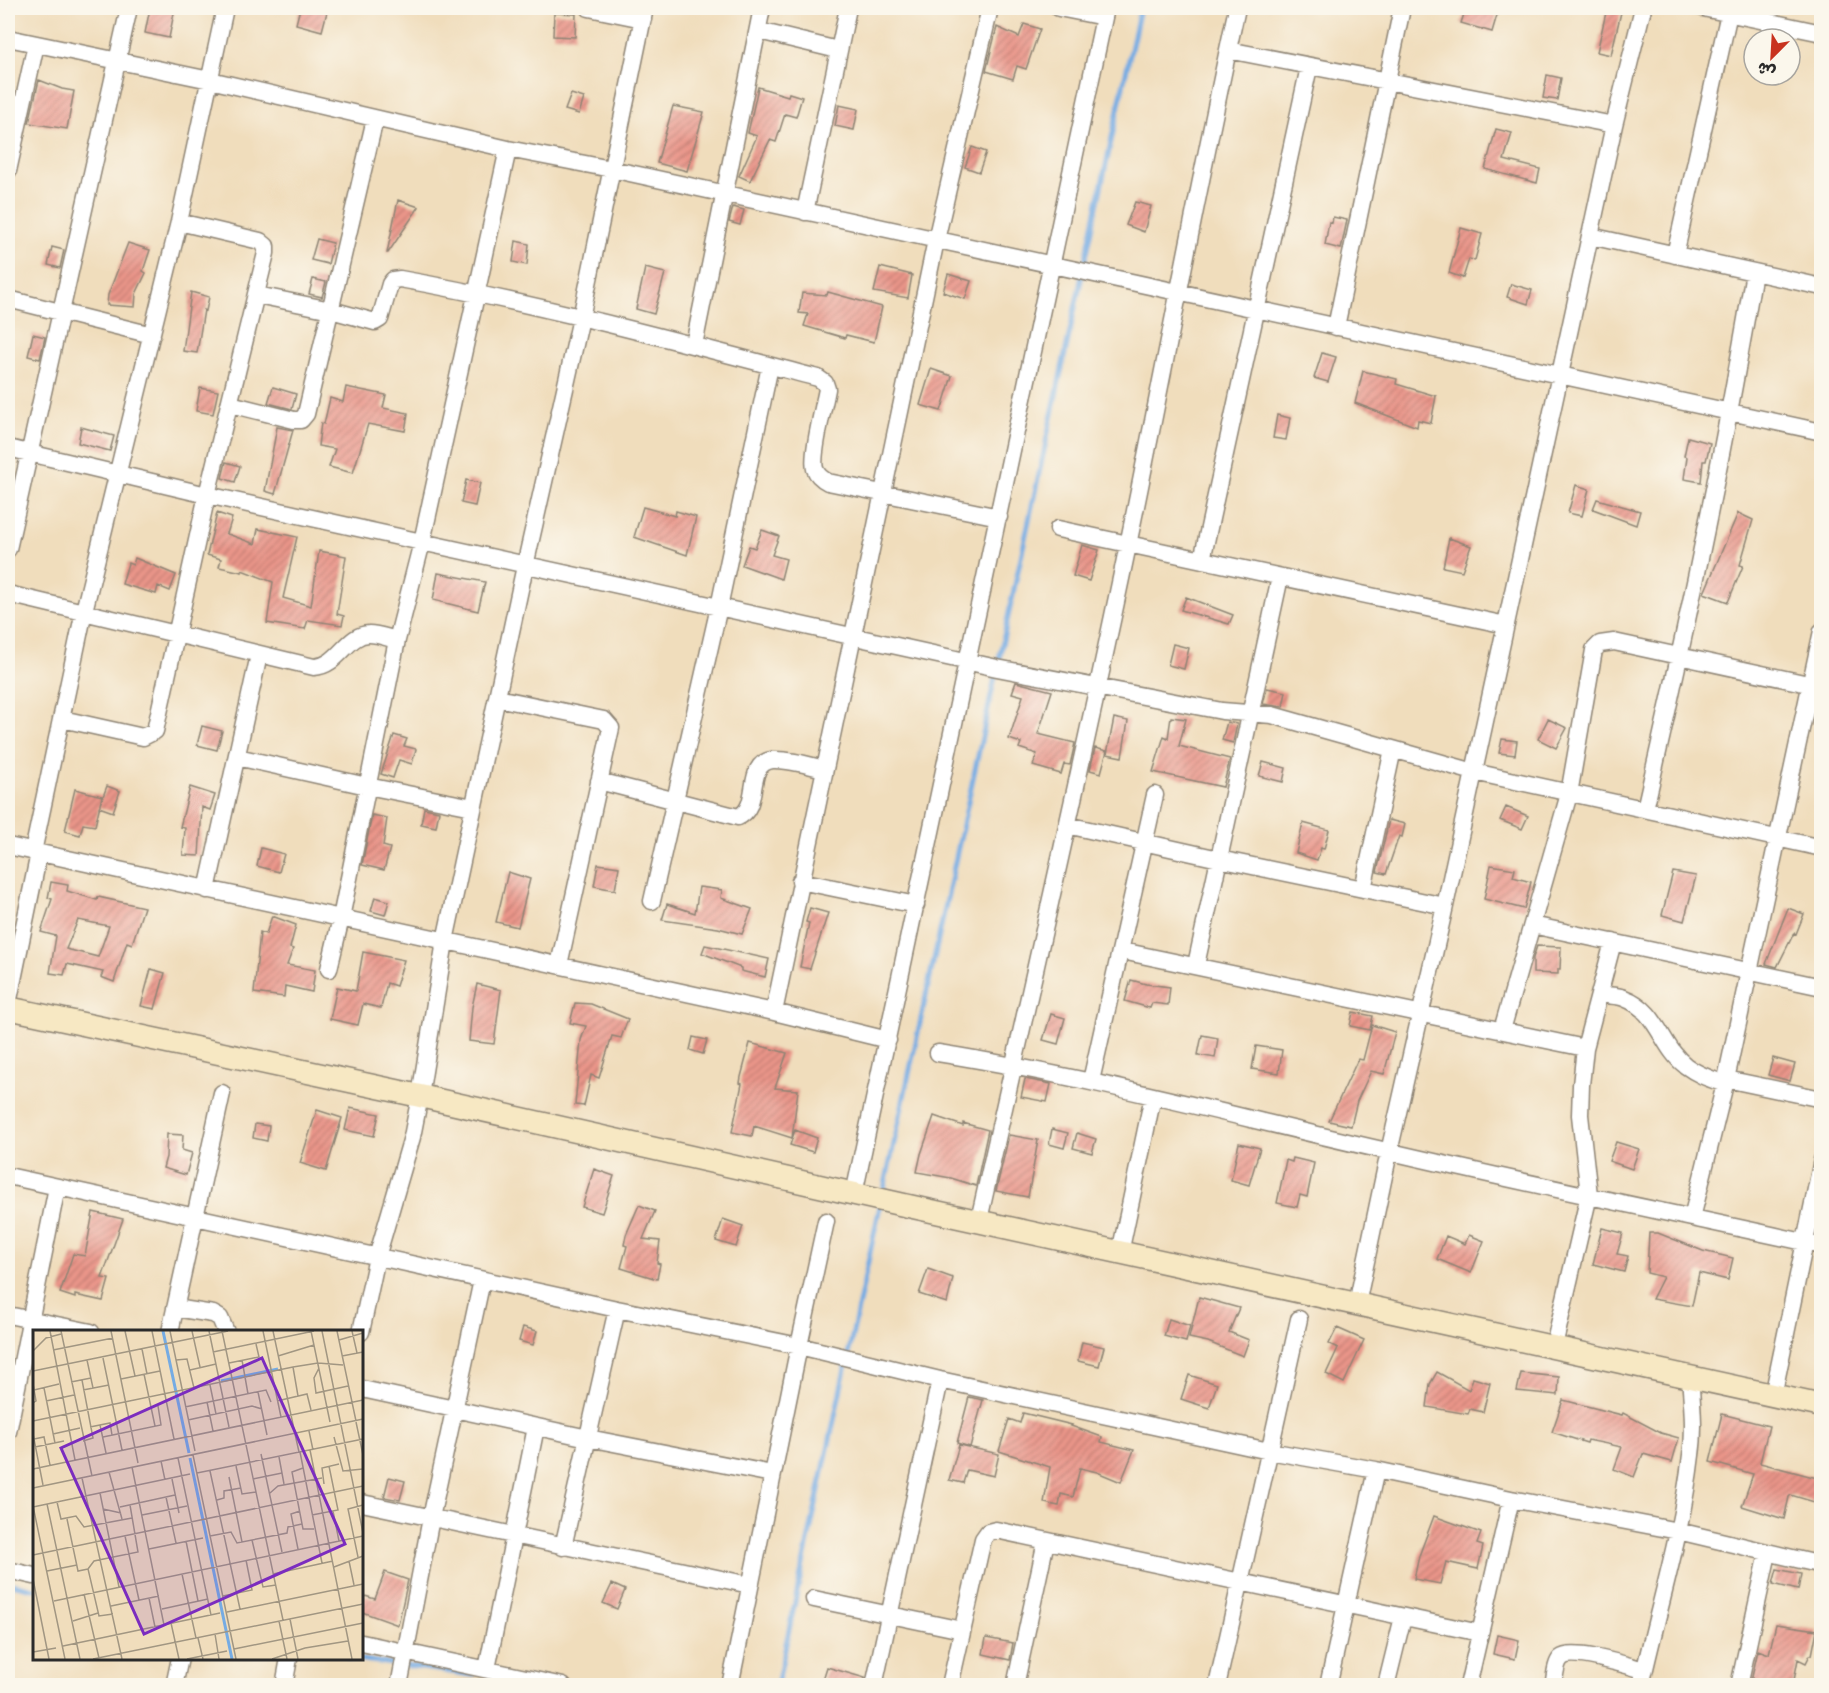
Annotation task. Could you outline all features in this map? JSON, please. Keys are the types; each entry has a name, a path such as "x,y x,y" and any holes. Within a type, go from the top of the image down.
{"main road":[{"path":"8,1006 1821,1406"}],"street":[{"path":"8,549 129,8"},
{"path":"8,1006 84,611 179,222 225,8"},
{"path":"361,1330 377,1257 404,1167 420,1096 445,941 525,566 581,318 644,13 589,8"},
{"path":"694,345 762,8"},
{"path":"805,212 848,8"},
{"path":"774,1012 936,240 990,8"},
{"path":"863,1196 888,1040 1105,12 1059,8"},
{"path":"978,1220 1128,543 1237,8"},
{"path":"1336,327 1402,8"},
{"path":"1357,1304 1614,125 1643,8"},
{"path":"1703,8 1821,33"},
{"path":"1675,255 1729,13"},
{"path":"759,31 838,50"},
{"path":"8,38 210,80 508,149 610,169 1821,432"},
{"path":"8,171 36,44"},
{"path":"1228,50 1614,125"},
{"path":"1202,560 1309,67"},
{"path":"230,404 294,420 306,414 375,119"},
{"path":"329,969 396,640 422,542 508,149"},
{"path":"62,719 142,737 155,731 207,495 266,254 266,246 260,241 179,222"},
{"path":"1590,236 1821,287"},
{"path":"1645,809 1680,657 1731,412 1754,272"},
{"path":"257,295 331,310 372,322 380,319 388,288 396,279 477,292 818,378 827,387 814,461 818,474 828,482 999,517"},
{"path":"8,299 152,335"},
{"path":"652,901 719,607 770,366"},
{"path":"8,448 525,566 968,662 1222,711 1251,712 1291,720 1474,772 1821,848"},
{"path":"1058,529 1506,625"},
{"path":"1196,966 1280,577"},
{"path":"8,594 314,667 324,667 357,637 364,634 396,640"},
{"path":"1692,1218 1725,1081 1777,838 1816,686 1821,631"},
{"path":"1502,1030 1569,794 1594,650 1600,644 1614,642 1816,686"},
{"path":"207,890 259,654"},
{"path":"497,698 608,723 611,731 559,965"},
{"path":"1364,889 1393,749"},
{"path":"237,757 473,807"},
{"path":"599,781 738,817 744,815 750,806 757,770 767,761 783,760 824,769"},
{"path":"1091,1081 1122,951 1155,795"},
{"path":"1067,825 1445,906"},
{"path":"8,846 774,1012 888,1040"},
{"path":"800,881 916,905"},
{"path":"1532,924 1821,987"},
{"path":"1554,1346 1589,1195 1580,1115 1586,1048 1613,942"},
{"path":"1122,951 1586,1048"},
{"path":"1600,994 1624,998 1639,1007 1655,1021 1668,1045 1685,1065 1703,1077 1821,1099"},
{"path":"938,1053 1091,1081 1389,1152 1814,1244"},
{"path":"170,1330 193,1217 222,1093"},
{"path":"1120,1252 1153,1096"},
{"path":"1773,1396 1814,1244 1821,1160"},
{"path":"8,1176 482,1280 799,1346 940,1380 1269,1451 1376,1470 1678,1531 1821,1565"},
{"path":"8,1432 57,1187"},
{"path":"730,1686 826,1221"},
{"path":"399,1686 431,1518 482,1280"},
{"path":"175,1308 213,1314 220,1318 225,1330"},
{"path":"563,1547 617,1309"},
{"path":"8,1315 81,1330"},
{"path":"1217,1686 1299,1319"},
{"path":"1553,1686 1561,1658 1568,1655 1586,1656 1642,1678 1678,1531 1691,1455 1694,1425 1690,1377"},
{"path":"874,1686 940,1380"},
{"path":"363,1389 588,1438 772,1474"},
{"path":"487,1669 512,1536 536,1427"},
{"path":"1328,1686 1376,1470"},
{"path":"1468,1686 1512,1499"},
{"path":"363,1503 750,1585"},
{"path":"951,1681 983,1539 988,1532 996,1530 1480,1633"},
{"path":"1015,1686 1046,1541"},
{"path":"1739,1686 1768,1554"},
{"path":"8,1570 33,1576"},
{"path":"814,1599 962,1630"},
{"path":"1386,1686 1403,1617"},
{"path":"363,1643 563,1686"},
{"path":"174,1686 180,1660"},
{"path":"284,1686 289,1660"}],"building":[{"path":"150,8 175,8 169,38 145,33"},
{"path":"300,8 328,8 322,31 296,24"},
{"path":"1466,8 1483,8 1481,11 1497,15 1492,32 1461,23"},
{"path":"1607,8 1622,8 1611,55 1597,52"},
{"path":"554,13 576,14 575,37 553,36"},
{"path":"1024,24 1040,29 1026,69 1017,66 1013,79 986,71 997,27 1019,37"},
{"path":"1547,75 1561,78 1557,100 1543,98"},
{"path":"39,80 74,91 67,129 29,123"},
{"path":"758,87 788,96 789,93 802,97 796,117 785,114 776,142 770,140 750,181 739,176 757,136 748,133"},
{"path":"571,94 584,98 579,114 565,110"},
{"path":"839,105 858,109 854,130 835,126"},
{"path":"673,106 704,112 687,171 657,163"},
{"path":"1496,129 1512,133 1504,160 1540,169 1537,183 1485,169"},
{"path":"972,147 986,152 979,172 965,167"},
{"path":"398,200 419,207 387,253"},
{"path":"1135,202 1151,206 1144,232 1126,225"},
{"path":"733,207 744,210 740,225 729,222"},
{"path":"1333,217 1347,220 1341,249 1325,245 1329,222 1332,223"},
{"path":"1461,228 1482,234 1475,260 1469,259 1463,278 1449,273"},
{"path":"317,239 333,243 328,264 311,260"},
{"path":"516,241 529,244 527,265 513,262"},
{"path":"128,243 150,250 143,271 146,273 136,294 135,307 107,305 108,295"},
{"path":"52,247 64,250 60,268 48,265"},
{"path":"880,267 912,275 908,298 874,292"},
{"path":"645,268 665,273 654,314 636,309"},
{"path":"948,274 971,281 965,299 943,292"},
{"path":"313,279 326,282 322,297 309,294"},
{"path":"1511,284 1532,290 1528,304 1507,297"},
{"path":"191,292 209,297 206,311 204,310 197,353 183,351"},
{"path":"828,292 882,307 874,342 846,335 845,338 804,326 808,314 799,313 802,293 827,295"},
{"path":"33,334 45,337 40,359 28,356"},
{"path":"1322,353 1336,357 1328,382 1314,378"},
{"path":"931,369 952,376 941,411 920,405"},
{"path":"1363,371 1397,379 1396,384 1436,396 1431,423 1418,420 1417,427 1355,403"},
{"path":"273,387 296,394 292,409 268,403"},
{"path":"346,387 386,395 383,408 408,413 405,431 368,424 353,473 329,467 335,449 318,446 321,423 324,424 330,398 343,402"},
{"path":"200,388 218,391 213,414 196,411"},
{"path":"1277,415 1290,418 1286,440 1273,438"},
{"path":"81,427 114,436 110,451 78,443"},
{"path":"277,427 293,430 275,494 265,491"},
{"path":"1688,437 1710,443 1706,461 1703,461 1701,482 1684,479 1687,457 1684,456"},
{"path":"226,462 240,466 235,482 222,478"},
{"path":"466,480 480,483 475,506 461,503"},
{"path":"1576,485 1589,489 1582,516 1568,513"},
{"path":"1597,499 1640,511 1636,525 1593,509"},
{"path":"643,507 675,516 676,511 696,517 687,555 634,537"},
{"path":"217,513 232,518 227,534 255,544 258,529 297,537 283,598 311,606 319,551 346,556 337,614 344,616 342,625 308,620 305,629 267,623 273,582 242,570 242,572 219,567 221,559 207,555"},
{"path":"1738,513 1753,520 1740,565 1743,566 1728,602 1704,593"},
{"path":"762,530 779,536 772,555 786,559 781,579 742,565 749,546 755,548"},
{"path":"1449,538 1471,546 1462,571 1443,567"},
{"path":"1082,545 1099,550 1089,581 1073,576"},
{"path":"135,558 176,575 170,591 158,586 156,594 122,584 128,563 133,565"},
{"path":"438,573 485,582 478,611 433,600"},
{"path":"1186,597 1233,615 1229,624 1181,610"},
{"path":"1173,644 1189,648 1184,669 1168,665"},
{"path":"1016,682 1052,691 1038,734 1075,743 1070,765 1064,764 1061,774 1033,766 1037,754 1019,748 1021,743 1009,739 1023,696 1012,693"},
{"path":"1267,688 1286,692 1283,707 1263,704"},
{"path":"1171,717 1186,719 1179,746 1230,759 1223,787 1153,772 1164,736 1168,738"},
{"path":"1114,718 1128,721 1122,757 1107,754"},
{"path":"1548,719 1567,728 1556,748 1538,739"},
{"path":"1227,722 1237,724 1233,743 1222,740"},
{"path":"202,726 222,731 217,750 197,745"},
{"path":"394,735 407,739 404,746 416,749 412,764 399,760 393,778 381,774"},
{"path":"1502,739 1517,741 1515,755 1499,753"},
{"path":"1095,748 1107,751 1101,773 1090,770"},
{"path":"1263,762 1286,768 1283,782 1259,776"},
{"path":"107,786 120,791 113,812 99,807"},
{"path":"190,787 215,795 210,810 202,807 199,856 183,855 185,828 180,827"},
{"path":"75,789 102,796 95,826 83,824 80,835 65,831"},
{"path":"1506,807 1528,816 1522,829 1500,820"},
{"path":"424,808 439,811 436,827 421,824"},
{"path":"372,815 387,818 383,846 390,848 384,870 362,865"},
{"path":"1389,820 1405,824 1402,837 1399,836 1386,874 1377,872"},
{"path":"1303,823 1329,830 1324,849 1321,848 1317,860 1296,853"},
{"path":"261,848 284,854 279,872 257,866"},
{"path":"598,864 619,867 615,890 594,886"},
{"path":"1491,865 1515,869 1513,877 1531,882 1524,909 1484,899"},
{"path":"508,872 530,879 518,927 496,922"},
{"path":"1673,872 1696,876 1684,921 1662,915"},
{"path":"51,882 68,885 67,891 97,900 98,897 144,907 132,944 127,942 114,982 101,977 103,972 67,964 64,975 50,973 56,936 41,932 52,899 48,898","holes":["78,920 109,926 98,957 66,949"]},
{"path":"699,887 722,890 721,898 752,909 742,934 662,920 667,904 695,913"},
{"path":"375,897 389,901 385,915 371,911"},
{"path":"810,908 828,913 810,969 800,967"},
{"path":"1788,908 1804,914 1796,934 1794,933 1777,967 1766,964"},
{"path":"272,916 296,925 290,948 293,949 287,965 315,970 312,992 285,986 284,997 254,993 260,932 266,934"},
{"path":"705,945 769,959 765,977 741,971 741,968 702,953"},
{"path":"1537,946 1561,947 1558,974 1533,973 1533,958"},
{"path":"363,952 404,960 396,986 387,983 381,1008 363,1004 358,1025 330,1019 337,987 356,991"},
{"path":"151,969 165,973 155,1009 141,1006"},
{"path":"1131,980 1170,987 1168,1005 1152,1003 1150,1008 1125,1001"},
{"path":"477,984 501,990 494,1044 469,1041"},
{"path":"575,1003 591,1004 628,1019 621,1038 612,1036 599,1078 591,1075 584,1106 575,1105 581,1040 586,1026 570,1023"},
{"path":"1353,1012 1373,1016 1370,1030 1350,1026"},
{"path":"1051,1014 1065,1018 1058,1044 1043,1040"},
{"path":"1372,1025 1395,1032 1384,1074 1371,1071 1357,1101 1351,1126 1329,1121 1358,1059 1363,1060"},
{"path":"1202,1035 1218,1038 1215,1058 1198,1055"},
{"path":"693,1037 707,1040 703,1054 690,1050"},
{"path":"750,1043 787,1053 775,1088 798,1090 792,1138 754,1126 752,1136 732,1132 742,1084 740,1083 741,1077"},
{"path":"1256,1046 1282,1050 1279,1073 1252,1069"},
{"path":"1773,1058 1795,1064 1790,1081 1768,1075"},
{"path":"1025,1079 1051,1084 1047,1102 1021,1097"},
{"path":"350,1108 379,1114 374,1136 345,1130"},
{"path":"317,1110 342,1118 326,1171 300,1163"},
{"path":"934,1116 963,1126 963,1123 988,1130 976,1186 951,1178 917,1172"},
{"path":"255,1124 269,1126 267,1141 253,1138"},
{"path":"1052,1129 1068,1133 1064,1148 1049,1144"},
{"path":"795,1130 817,1138 813,1152 790,1145"},
{"path":"1077,1133 1096,1139 1092,1153 1073,1148"},
{"path":"167,1134 183,1135 182,1150 192,1153 186,1175 163,1168"},
{"path":"1009,1135 1038,1140 1028,1197 996,1191"},
{"path":"1616,1142 1639,1149 1632,1169 1609,1161"},
{"path":"1239,1143 1260,1148 1249,1185 1231,1180"},
{"path":"1293,1158 1314,1163 1307,1197 1300,1195 1297,1207 1277,1203 1286,1160 1292,1162"},
{"path":"594,1169 614,1176 602,1213 582,1207"},
{"path":"639,1205 655,1211 643,1239 660,1241 657,1263 660,1264 657,1279 621,1268 627,1246 624,1245 626,1235"},
{"path":"93,1212 123,1219 102,1278 109,1279 103,1301 75,1295 75,1298 60,1293 73,1254 85,1256"},
{"path":"723,1219 743,1226 736,1247 716,1241"},
{"path":"1602,1228 1623,1233 1617,1254 1628,1256 1624,1272 1593,1264"},
{"path":"1649,1233 1658,1233 1703,1251 1733,1258 1728,1280 1699,1273 1692,1306 1652,1299 1663,1277 1647,1273"},
{"path":"1469,1235 1484,1241 1471,1273 1437,1259 1446,1236 1465,1244"},
{"path":"928,1269 953,1278 947,1303 919,1294"},
{"path":"1199,1297 1239,1308 1229,1332 1249,1340 1243,1356 1208,1342 1189,1338"},
{"path":"1169,1319 1190,1326 1186,1342 1164,1336"},
{"path":"523,1327 537,1331 533,1345 519,1341"},
{"path":"1337,1328 1364,1340 1344,1383 1326,1374 1338,1348 1329,1344"},
{"path":"1082,1342 1104,1347 1099,1366 1078,1361"},
{"path":"1437,1372 1469,1390 1473,1378 1490,1383 1483,1412 1470,1409 1468,1414 1427,1407 1430,1384"},
{"path":"1521,1373 1559,1377 1558,1395 1517,1391"},
{"path":"1189,1375 1217,1384 1209,1408 1181,1399"},
{"path":"969,1397 983,1400 970,1447 957,1443"},
{"path":"1563,1400 1622,1415 1623,1413 1661,1433 1679,1438 1672,1462 1643,1454 1634,1477 1614,1469 1622,1447 1588,1440 1587,1443 1552,1432"},
{"path":"1023,1413 1072,1425 1102,1437 1101,1442 1134,1450 1121,1482 1080,1468 1073,1497 1061,1494 1059,1506 1044,1503 1050,1467 999,1451 1009,1419 1020,1423"},
{"path":"1722,1414 1769,1426 1760,1463 1821,1479 1821,1504 1791,1495 1784,1519 1742,1506 1753,1474 1710,1462"},
{"path":"959,1445 999,1454 994,1476 967,1470 963,1483 949,1480"},
{"path":"389,1477 405,1481 400,1500 384,1497"},
{"path":"1434,1516 1481,1533 1477,1544 1483,1546 1478,1569 1446,1562 1440,1584 1414,1579 1419,1556"},
{"path":"1777,1569 1801,1574 1798,1590 1773,1584"},
{"path":"385,1572 408,1580 398,1625 363,1612 365,1596 375,1599"},
{"path":"612,1584 625,1590 617,1609 603,1603"},
{"path":"1776,1624 1817,1630 1812,1655 1806,1663 1798,1659 1793,1686 1750,1686 1758,1650 1769,1654"},
{"path":"1497,1635 1519,1640 1515,1659 1493,1654"},
{"path":"986,1638 1013,1643 1010,1660 983,1654"},
{"path":"827,1667 865,1678 864,1686 821,1686"}],"waterway":[{"path":"883,1194 1140,8"},
{"path":"777,1686 880,1206"},
{"path":"8,1583 33,1589"},
{"path":"363,1660 473,1675"}]}
